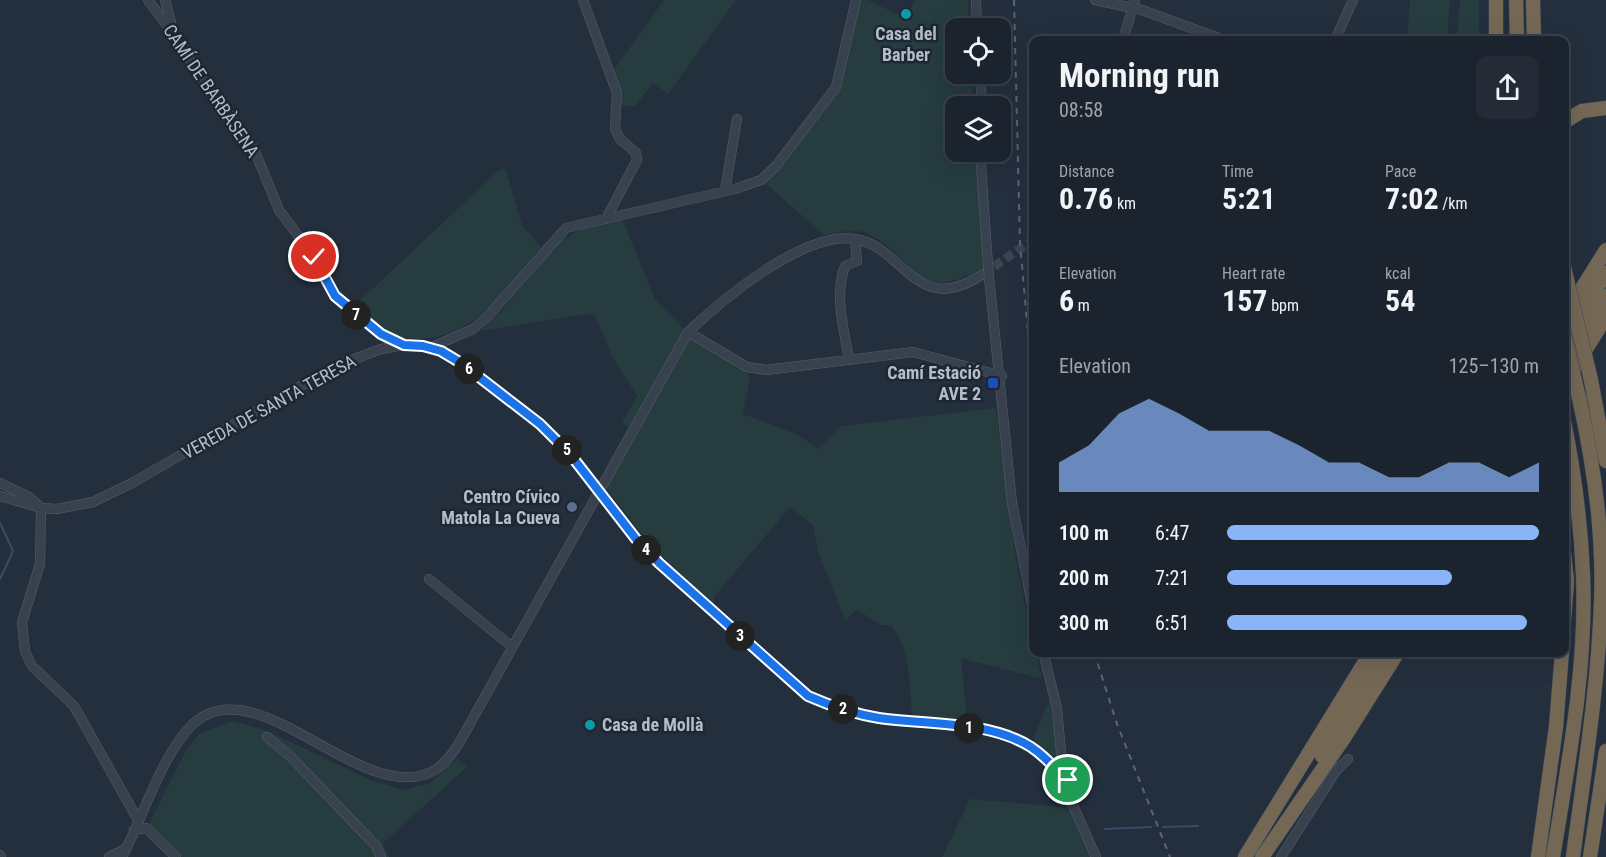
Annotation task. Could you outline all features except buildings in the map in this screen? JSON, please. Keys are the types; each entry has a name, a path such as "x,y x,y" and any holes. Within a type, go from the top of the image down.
{"highway":[{"path":"1496,0 1496,36"},
{"path":"1516,0 1517,36"},
{"path":"1533,0 1534,36"},
{"path":"1569,119 1581,111 1606,108"},
{"path":"1569,309 1606,250"},
{"path":"1569,333 1606,273"},
{"path":"1569,286 1592,384 1606,461"},
{"path":"1569,355 1606,296"},
{"path":"1569,376 1606,318"},
{"path":"1569,355 1587,432 1600,528 1602,602 1592,717 1573,857"},
{"path":"1592,384 1606,406"},
{"path":"1553,857 1571,747 1581,662 1583,576 1575,489 1569,452"},
{"path":"1245,857 1366,657"},
{"path":"1261,857 1344,738 1393,657"},
{"path":"1538,857 1556,727 1562,657"},
{"path":"1590,857 1606,751"}],"street":[{"name":"CAMÍ DE BARBÀSENA","path":"148,0 174,35 195,70 253,147 279,210 314,257 335,296 381,334 404,345"},
{"path":"165,0 174,35"},
{"path":"583,0 617,93 615,129 620,139 636,153 637,160 606,219"},
{"path":"432,347 473,328 488,316 566,228 725,191 761,180 776,166 830,97 841,72 856,0"},
{"path":"974,0 975,18"},
{"path":"1095,0 1134,4 1214,36"},
{"path":"1337,36 1353,0"},
{"path":"1124,36 1134,4"},
{"path":"725,191 737,119"},
{"path":"981,162 1012,503 1029,590"},
{"path":"985,162 989,271"},
{"path":"109,857 124,853 138,820 177,744 194,723 220,710 258,714 378,772 419,777 437,770 452,751 512,647 688,333 720,301 808,246 855,239 878,247 916,281 935,287 962,285 989,271"},
{"path":"849,360 840,308 845,266 857,261 855,239"},
{"path":"688,333 747,367 765,370 914,352 1000,375"},
{"name":"VEREDA DE SANTA TERESA","path":"0,496 41,508 57,509 93,502 134,482 319,376 381,349 404,345 432,347 461,363 540,424 570,454 636,539 659,563 808,696 832,706 876,717 1001,734 1030,747 1045,758 1069,786"},
{"path":"1000,375 1020,536 1029,576"},
{"path":"0,483 29,497 41,508 40,564 22,622 25,651 32,666 74,706 138,820"},
{"path":"429,579 512,647"},
{"path":"1046,657 1057,708 1063,778 1098,857"},
{"path":"1046,657 1061,716 1069,786 1098,857"},
{"path":"267,737 290,756 376,846 381,857"},
{"path":"1282,856 1336,771 1348,759"},
{"path":"134,830 146,828 176,857"}],"green space":[{"path":"664,0 736,0 668,94 653,83 635,106 623,106 619,102 613,71"},
{"path":"861,0 868,0 911,21 911,9 915,0 968,0 969,18 945,18 945,84 972,84 973,96 945,96 945,162 978,162 986,266 962,278 944,282 930,280 918,274 883,242 866,233 850,231 824,235 764,182 819,111 841,72"},
{"path":"1410,0 1450,0 1447,36 1407,36"},
{"path":"1460,0 1479,0 1479,36 1457,36"},
{"path":"505,168 522,225 541,247 497,300 481,315 443,335 421,339 390,334 373,324 353,307 499,170"},
{"path":"622,219 655,299 682,327 750,375 743,414 797,434 818,449 841,426 996,408 1015,553 1029,626 1029,657 1037,657 1042,679 961,658 967,719 916,717 912,713 906,656 898,635 891,625 880,625 857,609 845,620 819,555 813,525 790,507 714,597 714,605 648,543 600,479 628,427 622,422 637,396 611,354 596,318 592,314 581,315 480,331 503,309 560,241 585,227"},
{"path":"1050,699 1060,768 1033,739"},
{"path":"233,721 265,730 371,780 403,790 430,783 457,759 467,767 383,843 389,857 182,857 149,824 186,750 200,733"},
{"path":"970,799 1060,807 1069,803 1091,857 942,857"}],"waterway":[{"path":"990,163 1003,163"},
{"path":"0,523 13,551 0,579"},
{"path":"1163,827 1198,826"},
{"path":"1105,829 1151,827"}],"tunnel":[{"path":"983,274 1029,243"}],"railway":[{"path":"1014,0 1020,243 1029,345"},
{"path":"1096,657 1117,724 1170,857"}],"place":[{"name":"Casa del Barber","path":"906,14"},
{"name":"Camí Estació AVE 2","path":"993,383"},
{"name":"Centro Cívico Matola La Cueva","path":"572,507"},
{"name":"Casa de Mollà","path":"590,725"}],"route":[{"path":"314,257 335,296 344,306 381,334 404,345 432,347 441,351 461,363 540,424 570,454 636,539 659,563 808,696 832,706 876,717 963,727 1001,734 1030,747 1045,758 1069,786 1068,780"}]}
